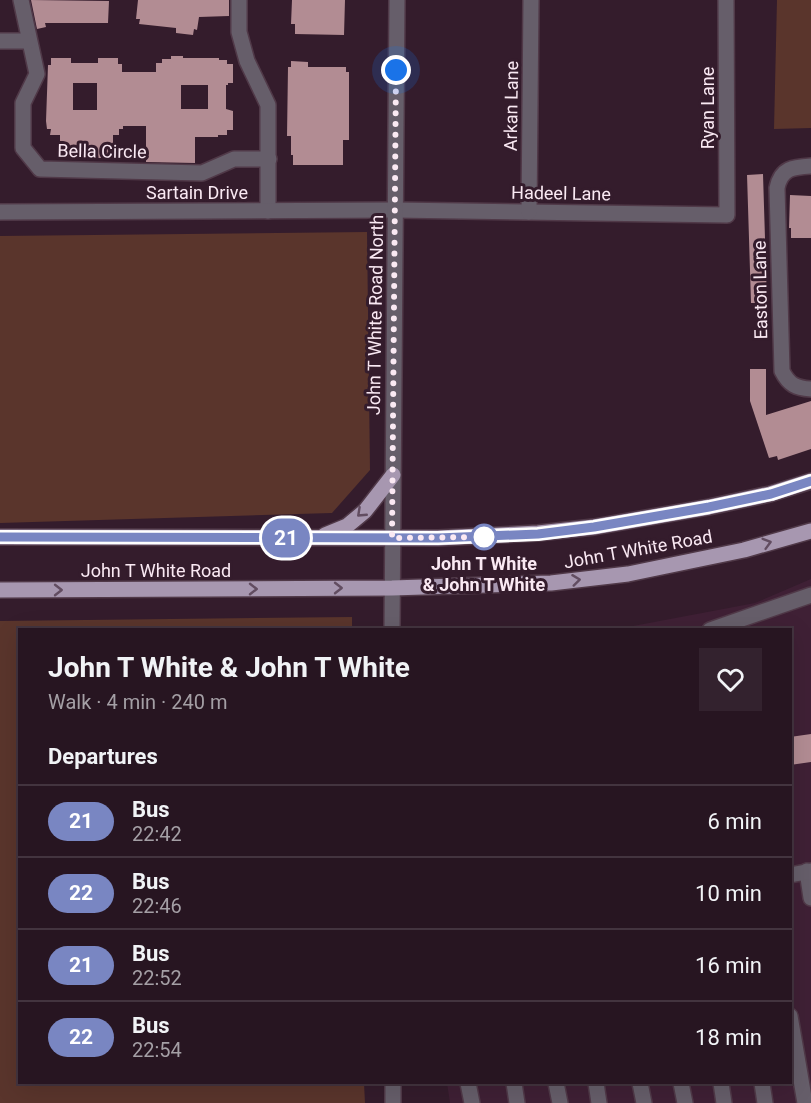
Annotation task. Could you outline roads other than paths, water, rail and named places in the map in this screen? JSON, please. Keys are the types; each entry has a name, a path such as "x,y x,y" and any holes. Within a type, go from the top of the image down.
{"main road":[{"path":"319,538 347,526 365,511 393,475"},
{"name":"John T White Road","path":"0,537 489,537 594,527 771,494 811,481"},
{"name":"John T White Road","path":"0,590 392,588 551,583 628,574 744,550 811,531"}],"street":[{"name":"Bella Circle","path":"21,0 37,74 23,103 23,148 40,169 202,173 234,159 269,159"},
{"path":"239,0 239,32 247,61 268,105 268,211"},
{"name":"John T White Road North","path":"392,628 397,0"},
{"name":"Arkan Lane","path":"529,212 531,0"},
{"name":"Ryan Lane","path":"726,0 727,215"},
{"path":"0,41 29,41"},
{"name":"Easton Lane","path":"811,166 796,166 784,173 779,178 777,188 782,371 787,381 796,387 811,389"},
{"name":"Sartain Drive","path":"0,212 395,210"},
{"name":"Hadeel Lane","path":"395,210 727,215"},
{"path":"716,628 811,595"},
{"path":"792,875 809,871 811,898"},
{"path":"792,1028 805,1103"},
{"path":"393,1084 393,1103"},
{"path":"468,1084 472,1103"},
{"path":"514,1084 517,1103"},
{"path":"556,1084 560,1103"},
{"path":"596,1084 599,1103"},
{"path":"640,1084 644,1103"},
{"path":"681,1084 687,1102"},
{"path":"721,1084 724,1103"},
{"path":"762,1084 765,1103"}],"place":[{"name":"John T White & John T White","path":"484,537"}]}
